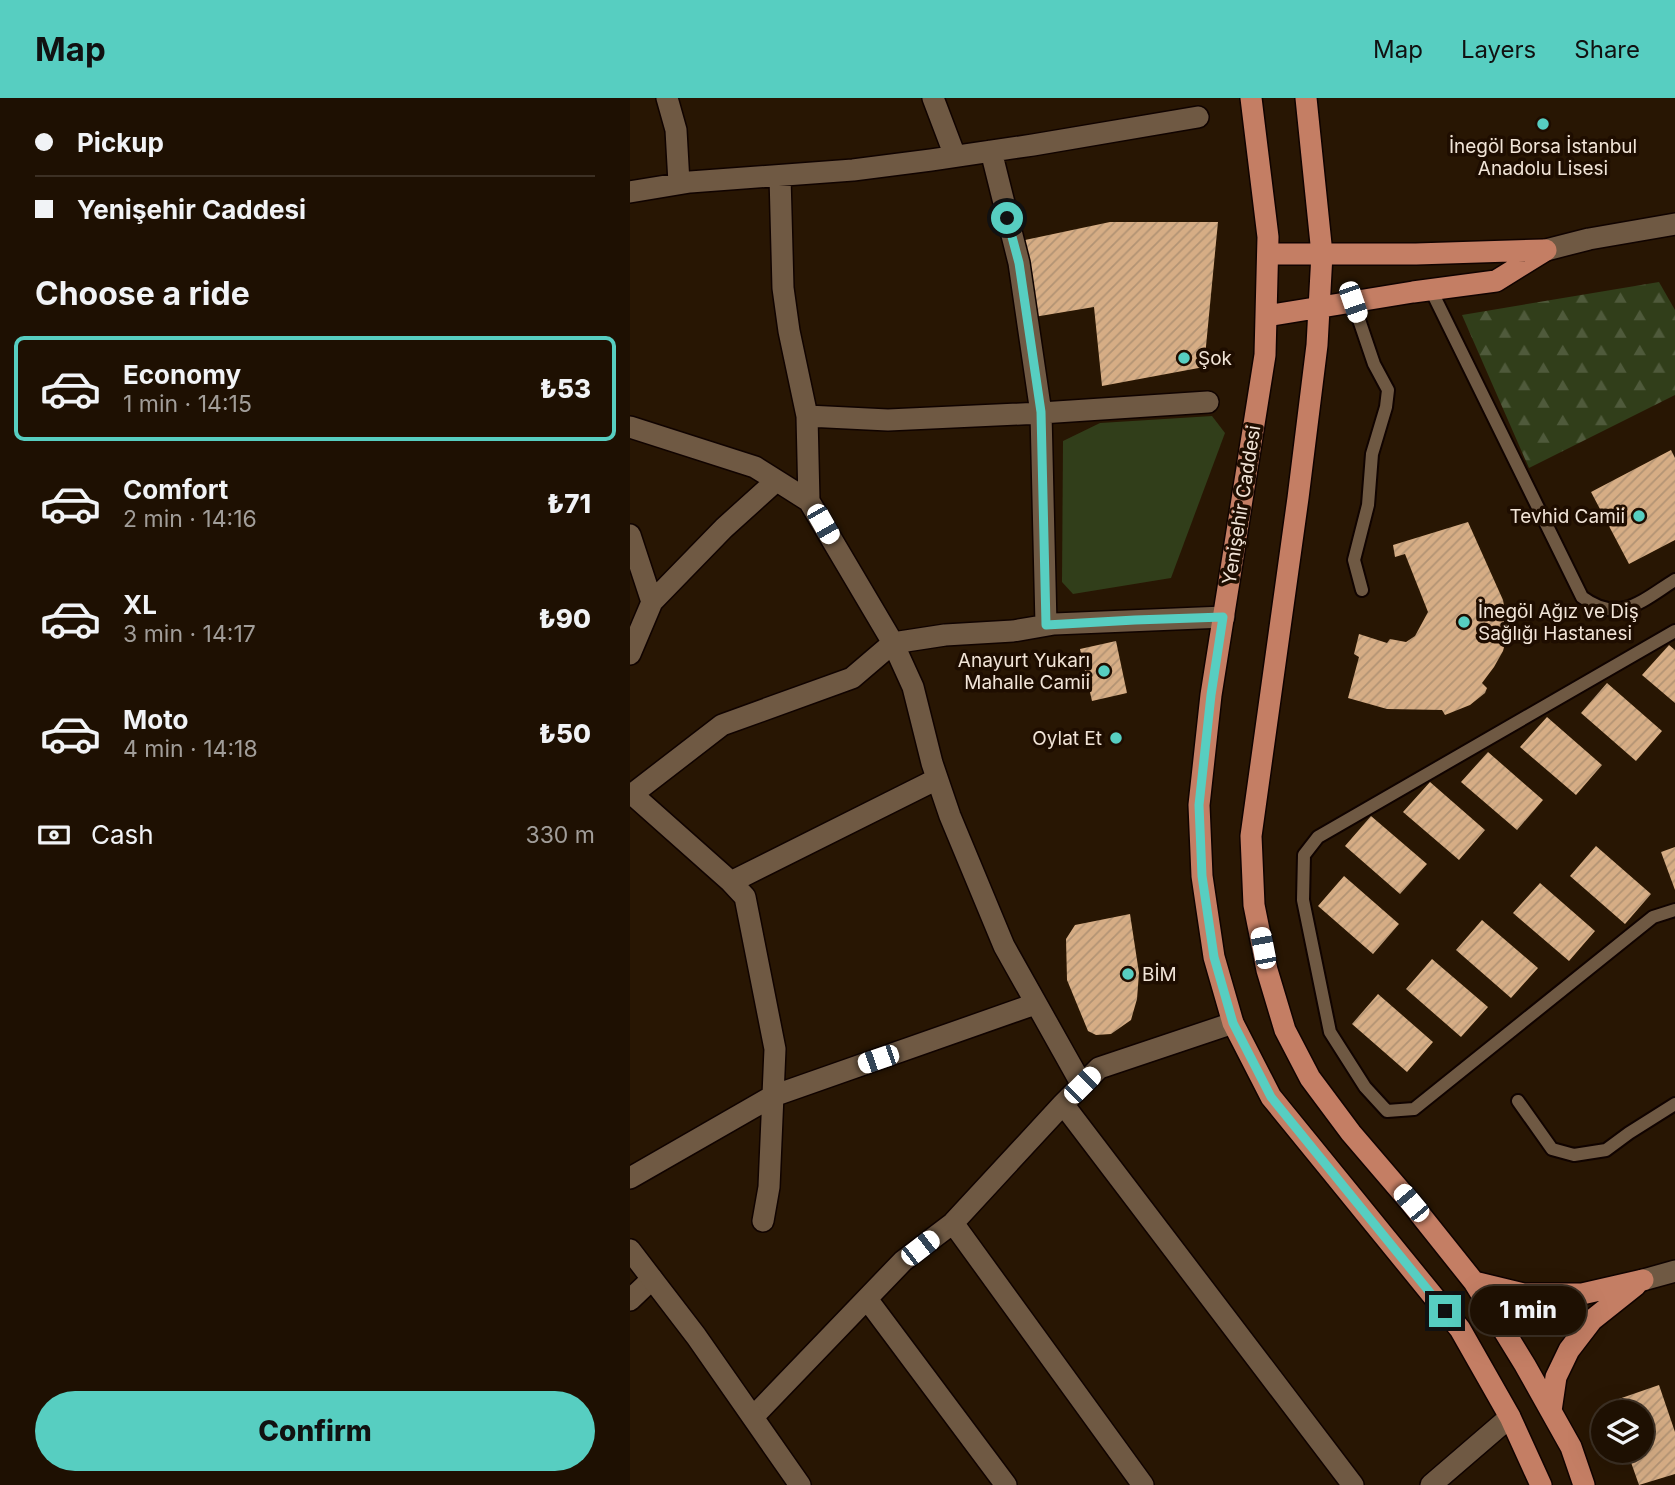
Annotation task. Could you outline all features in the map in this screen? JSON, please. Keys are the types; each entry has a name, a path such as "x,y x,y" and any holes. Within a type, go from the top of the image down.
{"highway":[{"name":"Yenişehir Caddesi","path":"1251,98 1269,254 1265,355 1211,695 1199,805 1202,876 1214,957 1233,1023 1271,1097 1460,1329 1510,1417 1541,1485"},
{"path":"1306,98 1322,254 1317,345 1251,836 1254,905 1267,971 1285,1030 1310,1078 1351,1133 1474,1282 1571,1447 1584,1485"},
{"path":"1269,254 1416,254 1546,250"},
{"path":"1266,316 1496,281 1546,250"},
{"path":"1474,1282 1524,1294 1582,1294 1643,1280"},
{"path":"1551,1412 1556,1377 1569,1350 1592,1320 1643,1280"}],"street":[{"path":"667,98 676,130 679,183"},
{"path":"933,98 955,156"},
{"path":"630,192 679,183 853,170 991,151 1198,117"},
{"path":"991,151 1019,263 1041,412 1046,625"},
{"path":"780,176 783,289 807,416 809,501"},
{"path":"1546,250 1589,239 1675,224"},
{"path":"807,416 888,420 1208,402"},
{"path":"630,427 755,467 809,501 893,643 913,687 932,764 950,816 1003,946 1082,1085"},
{"path":"630,653 652,602 724,528 776,481"},
{"path":"630,535 652,602"},
{"path":"763,1221 769,1187 775,1049 745,897 631,795 722,725 852,678 893,643 945,635 1013,631 1046,625 1223,617"},
{"path":"731,882 937,779"},
{"path":"630,1178 773,1096 1035,1004"},
{"path":"753,1417 903,1261 953,1223 1100,1068 1233,1023"},
{"path":"1063,1104 1353,1485"},
{"path":"953,1223 1143,1485"},
{"path":"630,1250 696,1336 800,1485"},
{"path":"1643,1280 1675,1271"},
{"path":"630,1300 652,1279"},
{"path":"867,1299 1006,1485"},
{"path":"1431,1485 1510,1417"}],"lane":[{"path":"1431,290 1583,597 1592,605 1603,609 1622,609 1632,607 1675,580"},
{"path":"1353,302 1374,363 1388,390 1386,407 1372,454 1368,505 1354,560 1362,590"},
{"path":"1675,632 1318,837 1304,855 1303,900 1330,1032 1365,1087 1387,1111 1414,1109 1653,917 1675,910"},
{"path":"1518,1101 1552,1149 1574,1155 1606,1150 1675,1104"}],"green space":[{"path":"1659,282 1675,310 1675,395 1529,468 1462,315"},
{"path":"1212,416 1225,433 1171,578 1073,594 1062,582 1063,441 1100,423"}],"building":[{"path":"1110,222 1218,222 1204,367 1102,386 1094,307 1034,317 1025,240"},
{"name":"Tevhid Camii","path":"1671,450 1675,458 1675,540 1629,564 1591,492"},
{"name":"İnegöl Ağız ve Diş Sağlığı Hastanesi","path":"1468,522 1503,600 1506,617 1507,636 1503,651 1482,683 1487,688 1485,693 1470,705 1445,715 1442,710 1387,709 1348,698 1359,657 1354,654 1359,634 1387,643 1390,639 1406,642 1415,636 1428,612 1405,554 1395,557 1393,545"},
{"name":"Anayurt Yukarı Mahalle Camii","path":"1116,641 1127,693 1092,701 1080,649"},
{"path":"1669,645 1675,650 1675,703 1642,675"},
{"path":"1607,683 1662,731 1636,761 1581,713"},
{"path":"1547,717 1602,765 1576,795 1520,747"},
{"path":"1488,752 1543,800 1517,830 1461,782"},
{"path":"1430,782 1485,830 1459,860 1403,812"},
{"path":"1371,816 1427,864 1400,894 1345,846"},
{"path":"1596,846 1651,894 1625,924 1570,876"},
{"path":"1675,847 1675,890 1661,852"},
{"path":"1344,876 1399,924 1373,954 1318,906"},
{"path":"1540,883 1595,931 1569,961 1513,913"},
{"path":"1130,914 1139,973 1137,999 1131,1020 1111,1034 1096,1035 1088,1031 1067,980 1066,939 1075,925"},
{"path":"1482,920 1538,968 1511,998 1456,950"},
{"path":"1432,959 1488,1007 1461,1037 1406,989"},
{"path":"1378,994 1433,1042 1407,1072 1352,1024"},
{"path":"1659,1385 1675,1432 1675,1474 1639,1485 1631,1463 1654,1463 1654,1400 1616,1400"}],"place":[{"name":"İnegöl Borsa İstanbul Anadolu Lisesi","path":"1543,124"},
{"name":"Şok","path":"1184,358"},
{"name":"Tevhid Camii","path":"1639,516"},
{"name":"İnegöl Ağız ve Diş Sağlığı Hastanesi","path":"1464,622"},
{"name":"Anayurt Yukarı Mahalle Camii","path":"1104,671"},
{"name":"Oylat Et","path":"1116,738"},
{"name":"BİM","path":"1128,974"}],"route":[{"path":"1007,218 1019,263 1041,412 1046,625 1223,617 1199,805 1202,876 1214,957 1233,1023 1271,1097 1445,1311"}]}
